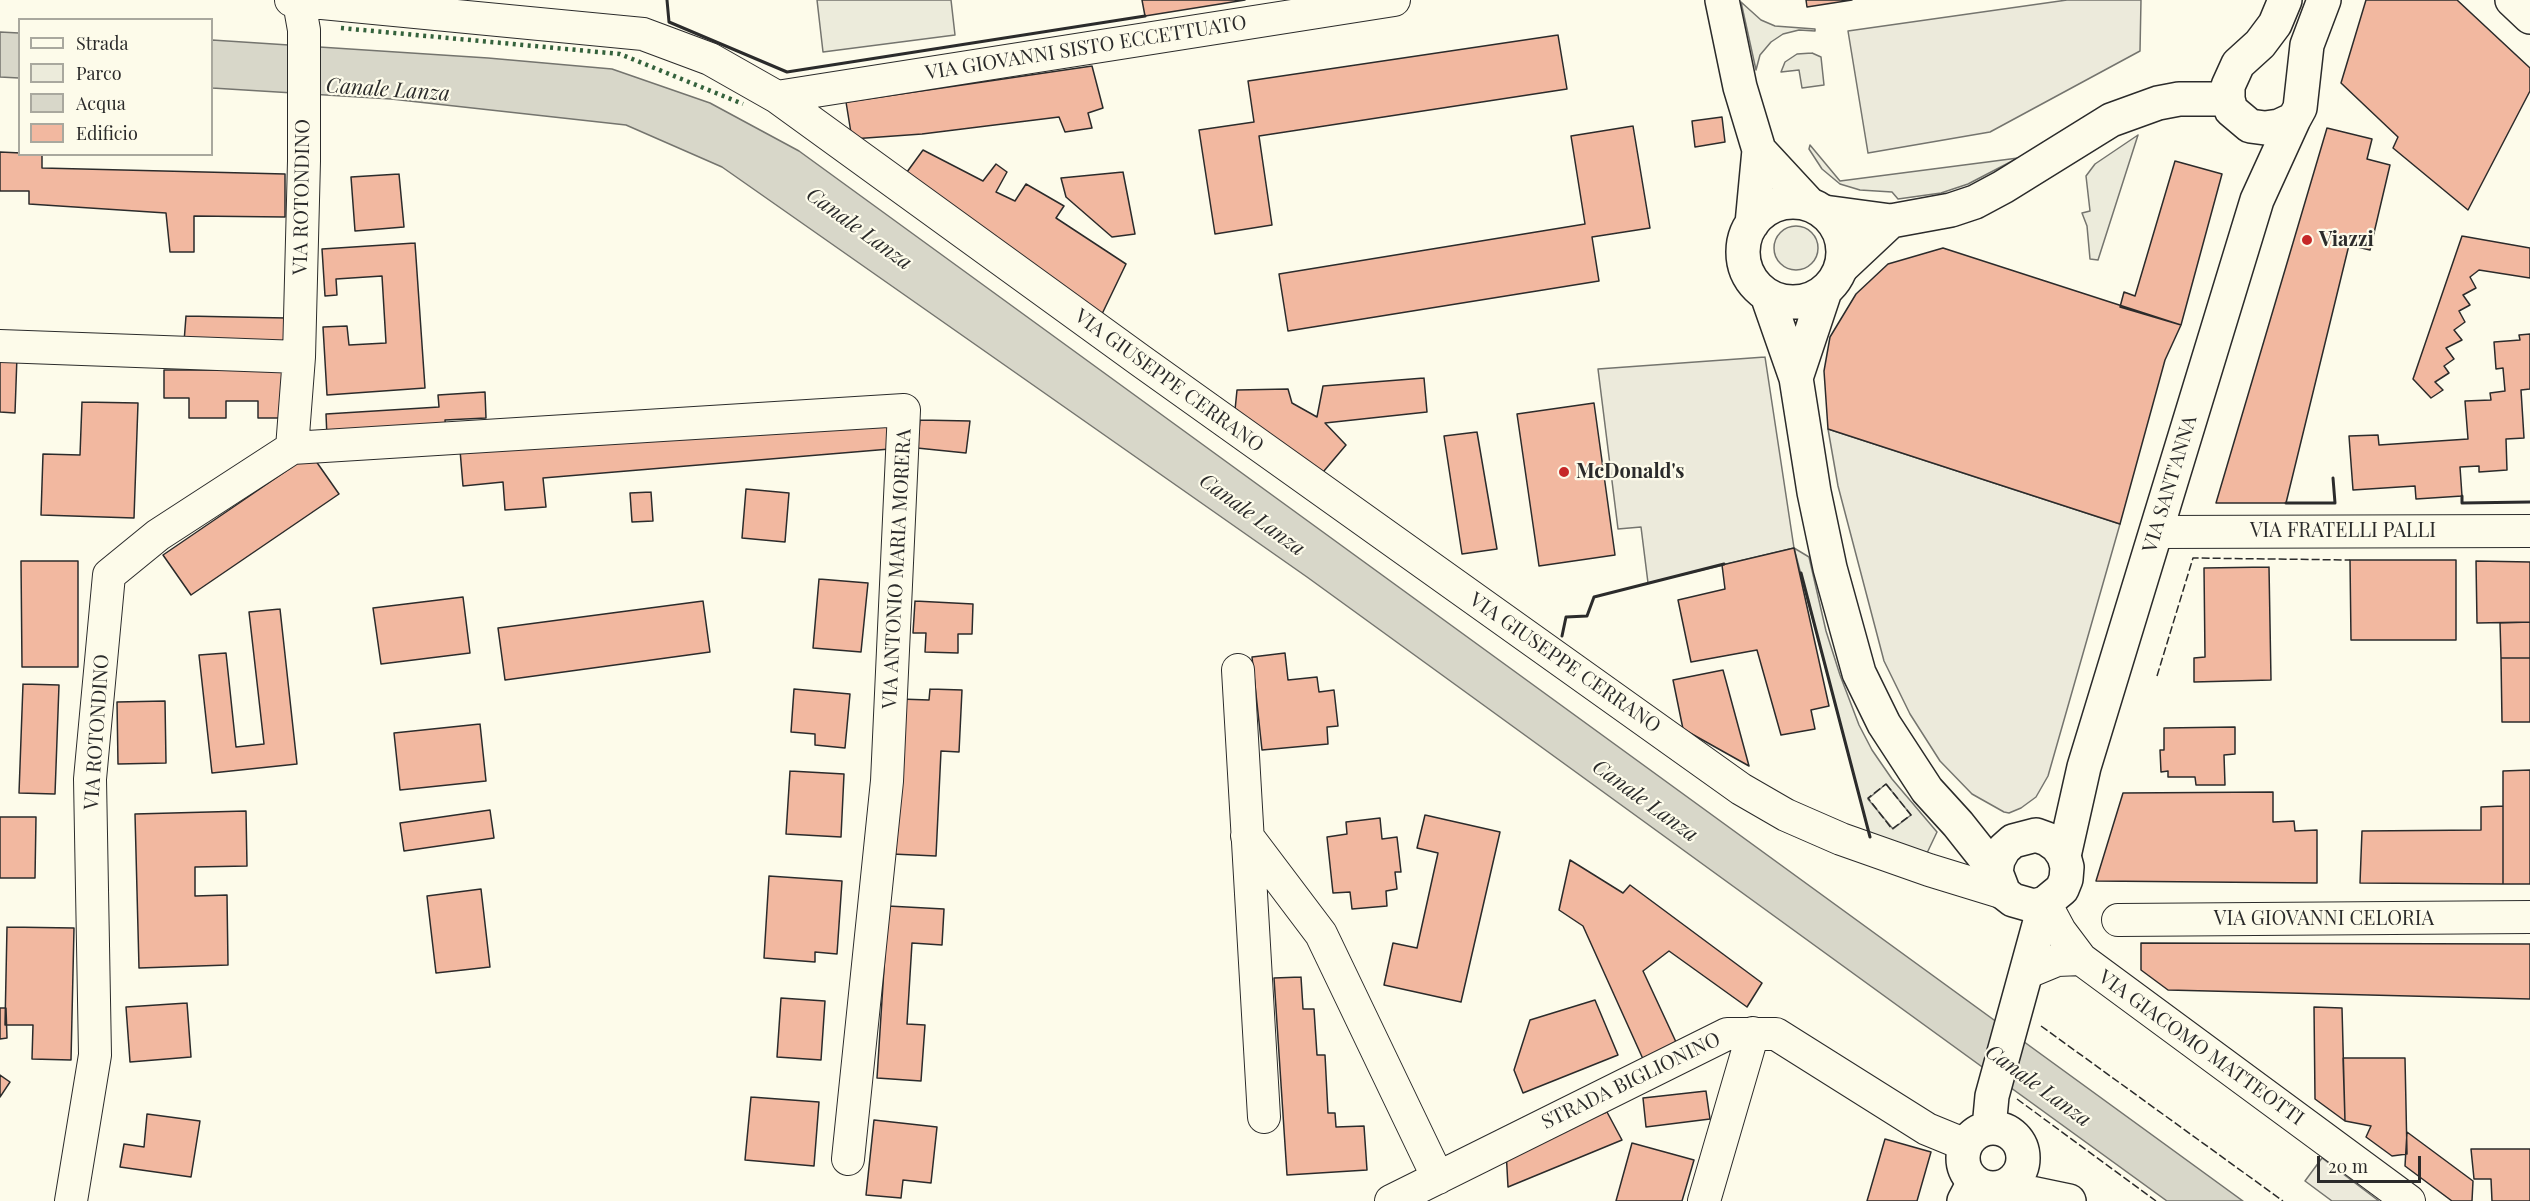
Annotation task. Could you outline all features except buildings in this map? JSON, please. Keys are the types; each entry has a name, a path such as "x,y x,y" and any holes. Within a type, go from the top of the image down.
{"main road":[{"path":"1722,0 1740,87 1759,150 1752,224"},
{"path":"2285,0 2275,24 2260,44 2238,64 2228,86 2228,99 2231,110 2250,126 2272,127 2294,119"},
{"name":"VIA SANT'ANNA","path":"2064,856 2084,768 2257,200 2300,108 2307,45 2324,0"},
{"path":"2512,0 2530,17"},
{"path":"1891,221 1813,299 1798,303 1782,301 1767,295 1755,285 1744,263 1745,238 1752,224 1763,212 1777,205 1793,202 1891,221 1951,210 1975,202 2003,187 2111,120 2158,103 2179,99 2228,99"},
{"name":"VIA SANT'ANNA","path":"2250,126 2257,200"},
{"path":"1759,150 1835,224 1842,238 1844,252 1796,378"},
{"path":"1767,295 1796,378 1830,567 1859,673 1884,724 1927,790 1958,824 2004,888 2034,906 2045,903 2062,889 2067,879 2064,856 2057,846 2047,839 2024,838 1958,824"},
{"name":"VIA SANT'ANNA","path":"2024,838 2084,768"},
{"path":"2024,838 2004,849 1998,860 2004,888 2030,962"},
{"path":"2045,903 1992,1096 1977,1137 1963,1165 1980,1190 2068,1200"},
{"path":"1977,1137 2008,1132 2016,1138 2023,1156 2018,1175 2011,1183 1980,1190"},
{"path":"2023,1156 2068,1200"}],"street":[{"name":"VIA GIOVANNI SISTO ECCETTUATO","path":"777,97 1394,0"},
{"name":"VIA GIUSEPPE CERRANO","path":"298,11 643,34 710,59 777,97 1141,361 1741,789 1786,815 1841,839 1929,870 2004,888"},
{"name":"VIA ROTONDINO","path":"71,1201 95,1055 90,779 109,575 158,535 292,448 299,357 304,161 298,11"},
{"path":"0,346 299,357"},
{"name":"VIA ANTONIO MARIA MORERA","path":"292,448 904,410 887,782 848,1159"},
{"name":"VIA FRATELLI PALLI","path":"2156,532 2530,531"},
{"path":"1238,670 1264,1117"},
{"path":"1248,836 1321,934 1438,1178"},
{"name":"VIA GIACOMO MATTEOTTI","path":"2045,903 2060,931 2081,959 2409,1201"},
{"name":"VIA GIOVANNI CELORIA","path":"2118,920 2530,917"},
{"name":"VIA GIACOMO MATTEOTTI","path":"2030,962 2081,959"},
{"path":"1704,1201 1753,1033"},
{"name":"STRADA BIGLIONINO","path":"1391,1201 1727,1034 1776,1034 1927,1129 1977,1137"}],"green space":[{"path":"817,0 951,0 955,35 823,52"},
{"path":"1741,2 1761,20 1775,26 1815,29 1815,31 1799,30 1783,34 1771,42 1760,55 1756,70"},
{"path":"1812,53 1821,57 1824,85 1802,88 1799,70 1781,72 1785,62 1797,54"},
{"path":"2138,135 2098,260 2090,259 2087,226 2082,213 2090,211 2086,176 2095,164"},
{"path":"1810,145 1840,181 2018,158 1968,184 1941,193 1898,199 1892,192 1860,190 1840,184 1822,169 1809,149"},
{"path":"1796,226 1805,227 1812,232 1817,239 1817,257 1812,264 1805,269 1796,270 1787,269 1780,264 1775,257 1774,248 1775,239 1780,232 1787,227"},
{"path":"1794,548 1809,557 1826,631 1859,725 1872,750 1892,779 1937,832 1927,853 1870,837","holes":["1886,784 1911,815 1893,829 1868,799"]}],"shaded area":[{"path":"2067,0 2141,0 2140,51 1990,132 1868,153 1848,31"},
{"path":"1765,357 1794,548 1648,583 1641,527 1618,529 1598,369"},
{"path":"1828,429 2120,524 2048,776 2036,797 2021,808 2009,813 2004,812 1972,794 1940,761 1910,714 1884,661 1838,486"},
{"path":"2322,1158 2379,1201 2332,1201 2305,1181"}],"water":[{"path":"0,32 18,33 18,78 0,77"},
{"name":"Canale Lanza","path":"213,40 488,58 612,69 710,103 799,151 2243,1201 2167,1201 1307,577 722,167 626,125 391,99 213,88"}],"hedge":[{"path":"341,28 620,54 743,104"}],"fence":[{"path":"2157,676 2193,558 2350,560"},
{"path":"1886,784 1911,815 1892,829 1868,798 1886,784"},
{"path":"2041,1026 2283,1201"},
{"path":"2017,1099 2156,1201"}],"wall":[{"path":"667,0 669,22 787,72 1145,16"},
{"path":"2286,503 2335,503 2333,478"},
{"path":"2462,496 2462,503 2530,502"},
{"path":"1562,636 1566,617 1587,616 1594,597 1724,564"},
{"path":"1801,573 1870,837"}],"place":[{"name":"Viazzi","path":"2307,240"},
{"name":"McDonald's","path":"1564,472"}]}
